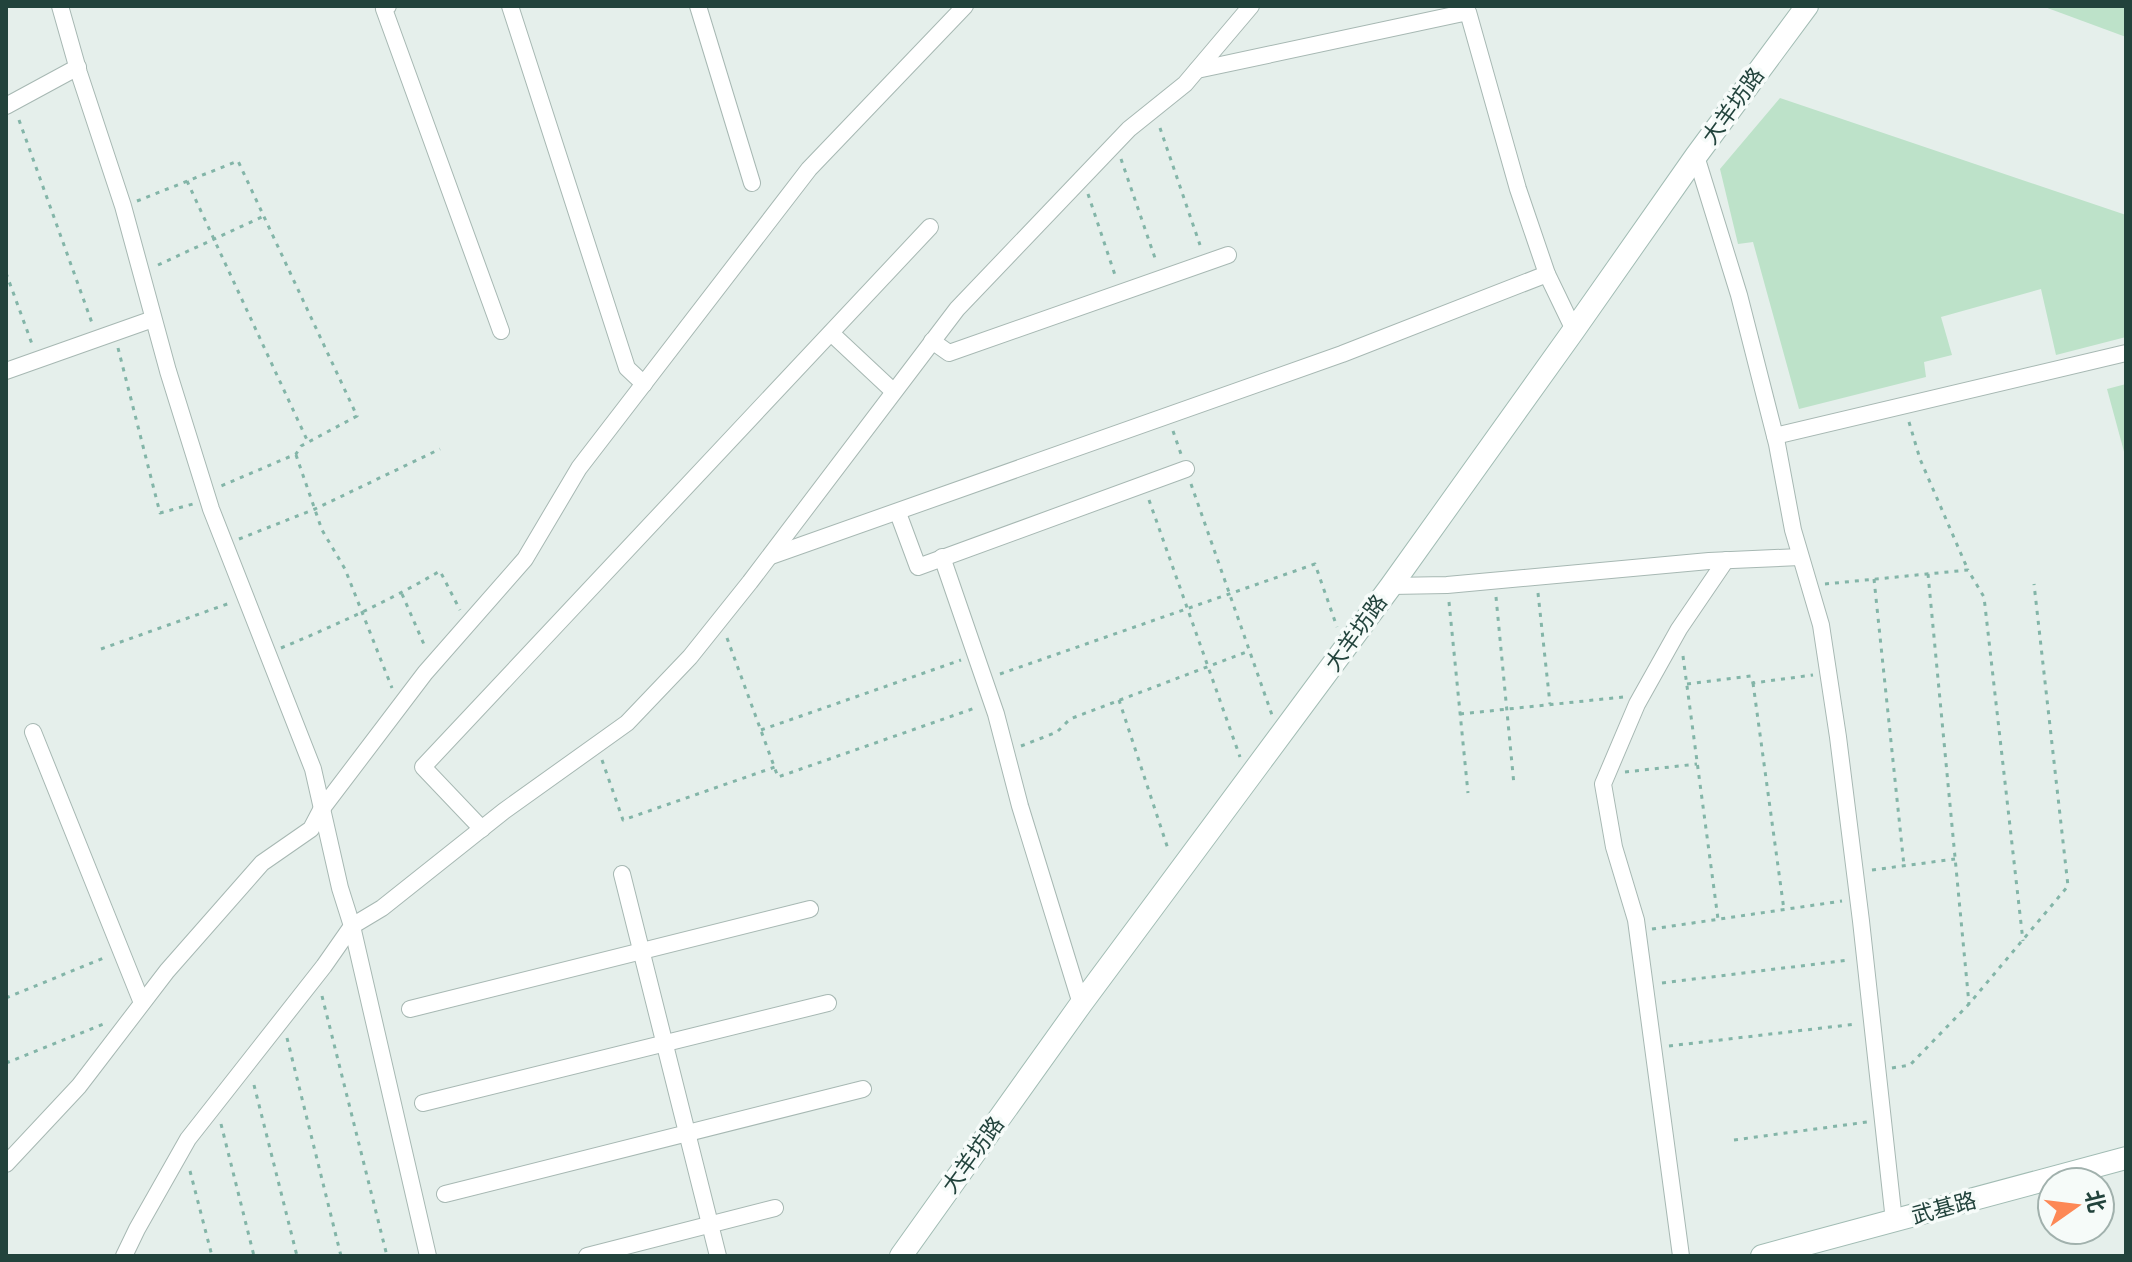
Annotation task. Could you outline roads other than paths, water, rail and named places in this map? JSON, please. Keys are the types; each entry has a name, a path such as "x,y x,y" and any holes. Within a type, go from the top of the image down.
{"main road":[{"name":"大羊坊路","path":"901,1256 1081,1004 1391,586 1696,156 1807,6"},
{"name":"武基路","path":"1762,1256 2126,1158"}],"street":[{"path":"60,6 123,206 153,319 207,496 313,769 428,1256"},
{"path":"388,6 384,9 501,331"},
{"path":"510,6 627,368 644,384"},
{"path":"698,6 752,183"},
{"path":"6,1164 79,1086 167,971 262,863 311,829 321,810 433,664 525,559 579,468 809,169 965,6"},
{"path":"124,1256 184,1146 352,926 382,908 482,829 627,723 690,657 770,557 957,309 1115,143 1185,84 1251,6"},
{"path":"1197,70 1468,12 1518,189 1547,274 1574,330"},
{"path":"9,104 78,67"},
{"path":"1696,156 1739,295 1775,436 1793,530 1821,625 1855,872 1894,1221"},
{"path":"482,829 423,767 930,227"},
{"path":"932,341 949,353 1228,255"},
{"path":"770,557 1342,354 1547,274"},
{"path":"6,371 153,319"},
{"path":"831,333 893,391"},
{"path":"1775,436 2126,353"},
{"path":"898,513 918,567 1186,469"},
{"path":"942,557 992,702 1020,806 1081,1004"},
{"path":"1391,586 1447,585 1726,560 1800,557"},
{"path":"1681,1256 1638,931 1614,847 1603,784 1643,694 1679,629 1726,560"},
{"path":"33,732 142,1003"},
{"path":"622,874 718,1256"},
{"path":"410,1009 810,909"},
{"path":"423,1103 828,1003"},
{"path":"445,1194 863,1089"},
{"path":"587,1256 775,1208"}]}
